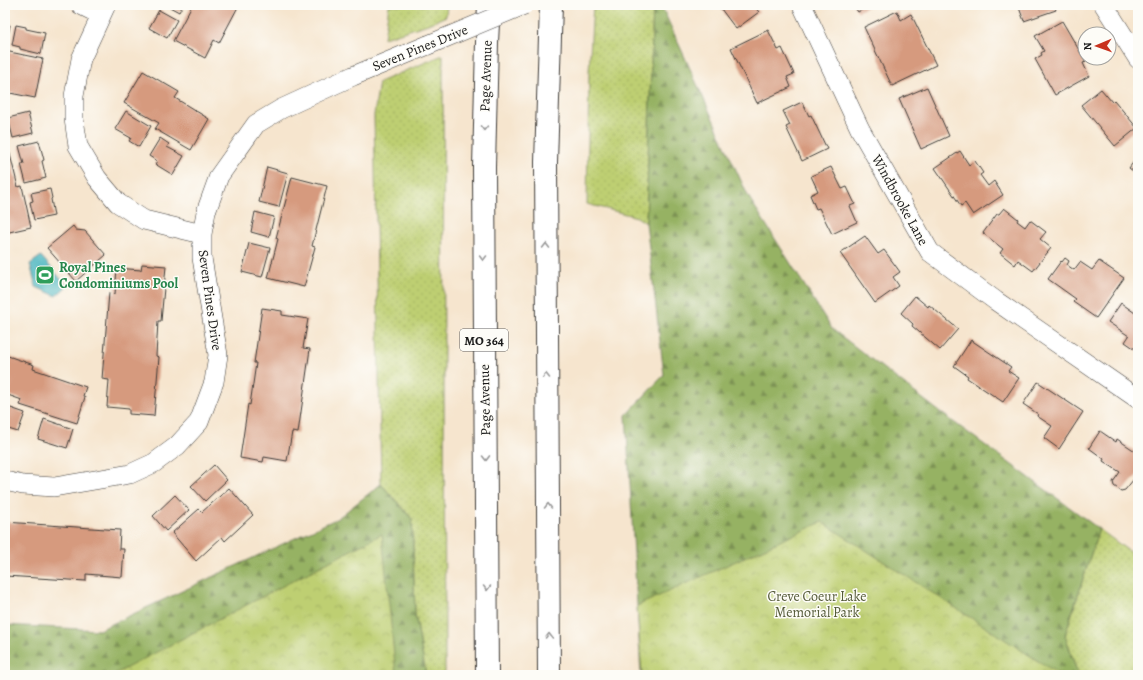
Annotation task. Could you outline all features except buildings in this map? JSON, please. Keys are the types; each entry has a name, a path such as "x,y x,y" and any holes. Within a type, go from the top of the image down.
{"highway":[{"name":"Page Avenue","path":"487,675 484,190 486,63 489,5"},
{"path":"549,675 546,162 551,5"}],"street":[{"path":"82,5 104,10 81,59 74,96 74,119 78,146 97,178 118,203 144,220 202,234"},
{"name":"Seven Pines Drive","path":"5,481 23,485 54,487 130,474 154,463 178,446 199,422 214,382 218,355 203,268 202,234 206,212 219,176 256,124 282,109 353,76 524,5"},
{"name":"Windbrooke Lane","path":"802,5 860,129 930,252 996,301 1138,399"},
{"path":"1104,5 1138,59"}],"green space":[{"path":"389,5 447,5 446,16 428,24 384,38"},
{"path":"593,5 653,5 646,223 637,217 587,204 589,72"},
{"path":"653,5 661,5 748,196 832,329 940,412 1099,529 1065,635 1078,675 641,675 626,415 664,375 646,223"},
{"path":"443,55 445,675 426,675 415,614 412,519 381,484 374,115 379,82"},
{"path":"381,484 412,519 415,614 426,675 5,675 5,625 99,630 338,518"},
{"name":"Creve Coeur Lake Memorial Park","path":"822,522 1060,675 642,675 637,606"},
{"path":"1099,529 1138,558 1138,675 1078,675 1065,635"},
{"path":"382,534 396,675 113,675"}],"water":[{"name":"Royal Pines Condominiums Pool","path":"41,256 67,286 56,296 36,287 30,264"}],"place":[{"name":"Royal Pines Condominiums Pool","path":"45,275"}]}
